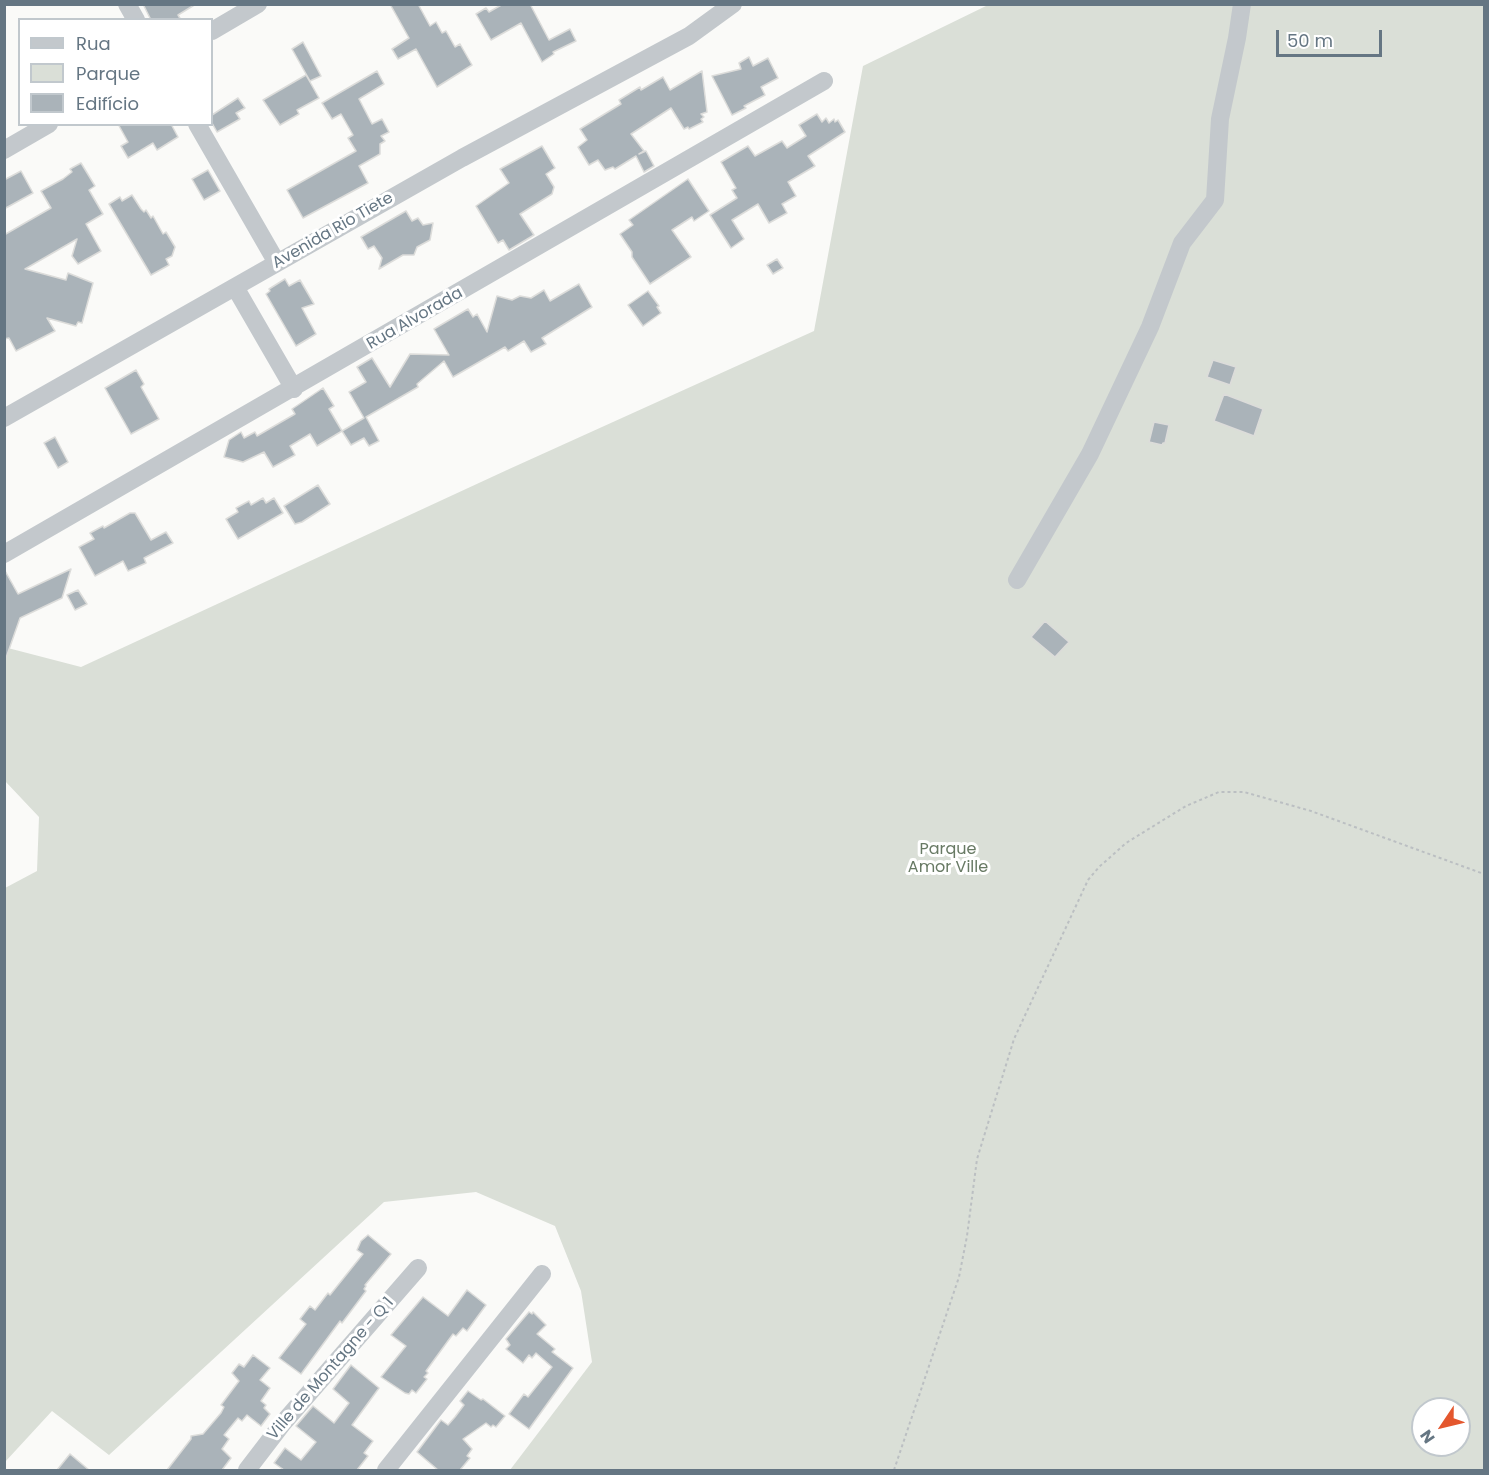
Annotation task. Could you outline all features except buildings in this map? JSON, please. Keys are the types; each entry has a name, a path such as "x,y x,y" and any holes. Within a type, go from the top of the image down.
{"street":[{"path":"127,4 135,18"},
{"path":"213,31 258,4"},
{"name":"Avenida Rio Tiete","path":"4,418 462,158 689,36 733,4"},
{"path":"1017,580 1090,454 1150,327 1182,243 1215,200 1220,119 1242,4"},
{"name":"Rua Alvorada","path":"4,554 294,389 824,81"},
{"path":"4,150 46,126"},
{"path":"198,126 278,263"},
{"path":"235,287 294,389"},
{"name":"Ville de Montagne - Q 1","path":"247,1470 283,1423 418,1268"},
{"path":"386,1470 543,1275"}],"path":[{"path":"894,1470 959,1277 967,1236 976,1159 1014,1039 1088,880 1099,867 1126,843 1186,806 1219,792 1244,792 1311,811 1485,874"}],"green space":[{"name":"Parque Amor Ville","path":"988,5 1484,5 1484,1470 510,1470 592,1362 581,1291 555,1226 476,1192 384,1202 109,1455 52,1411 5,1462 5,888 37,871 39,817 5,781 4,647 81,667 814,331 863,66"}]}
